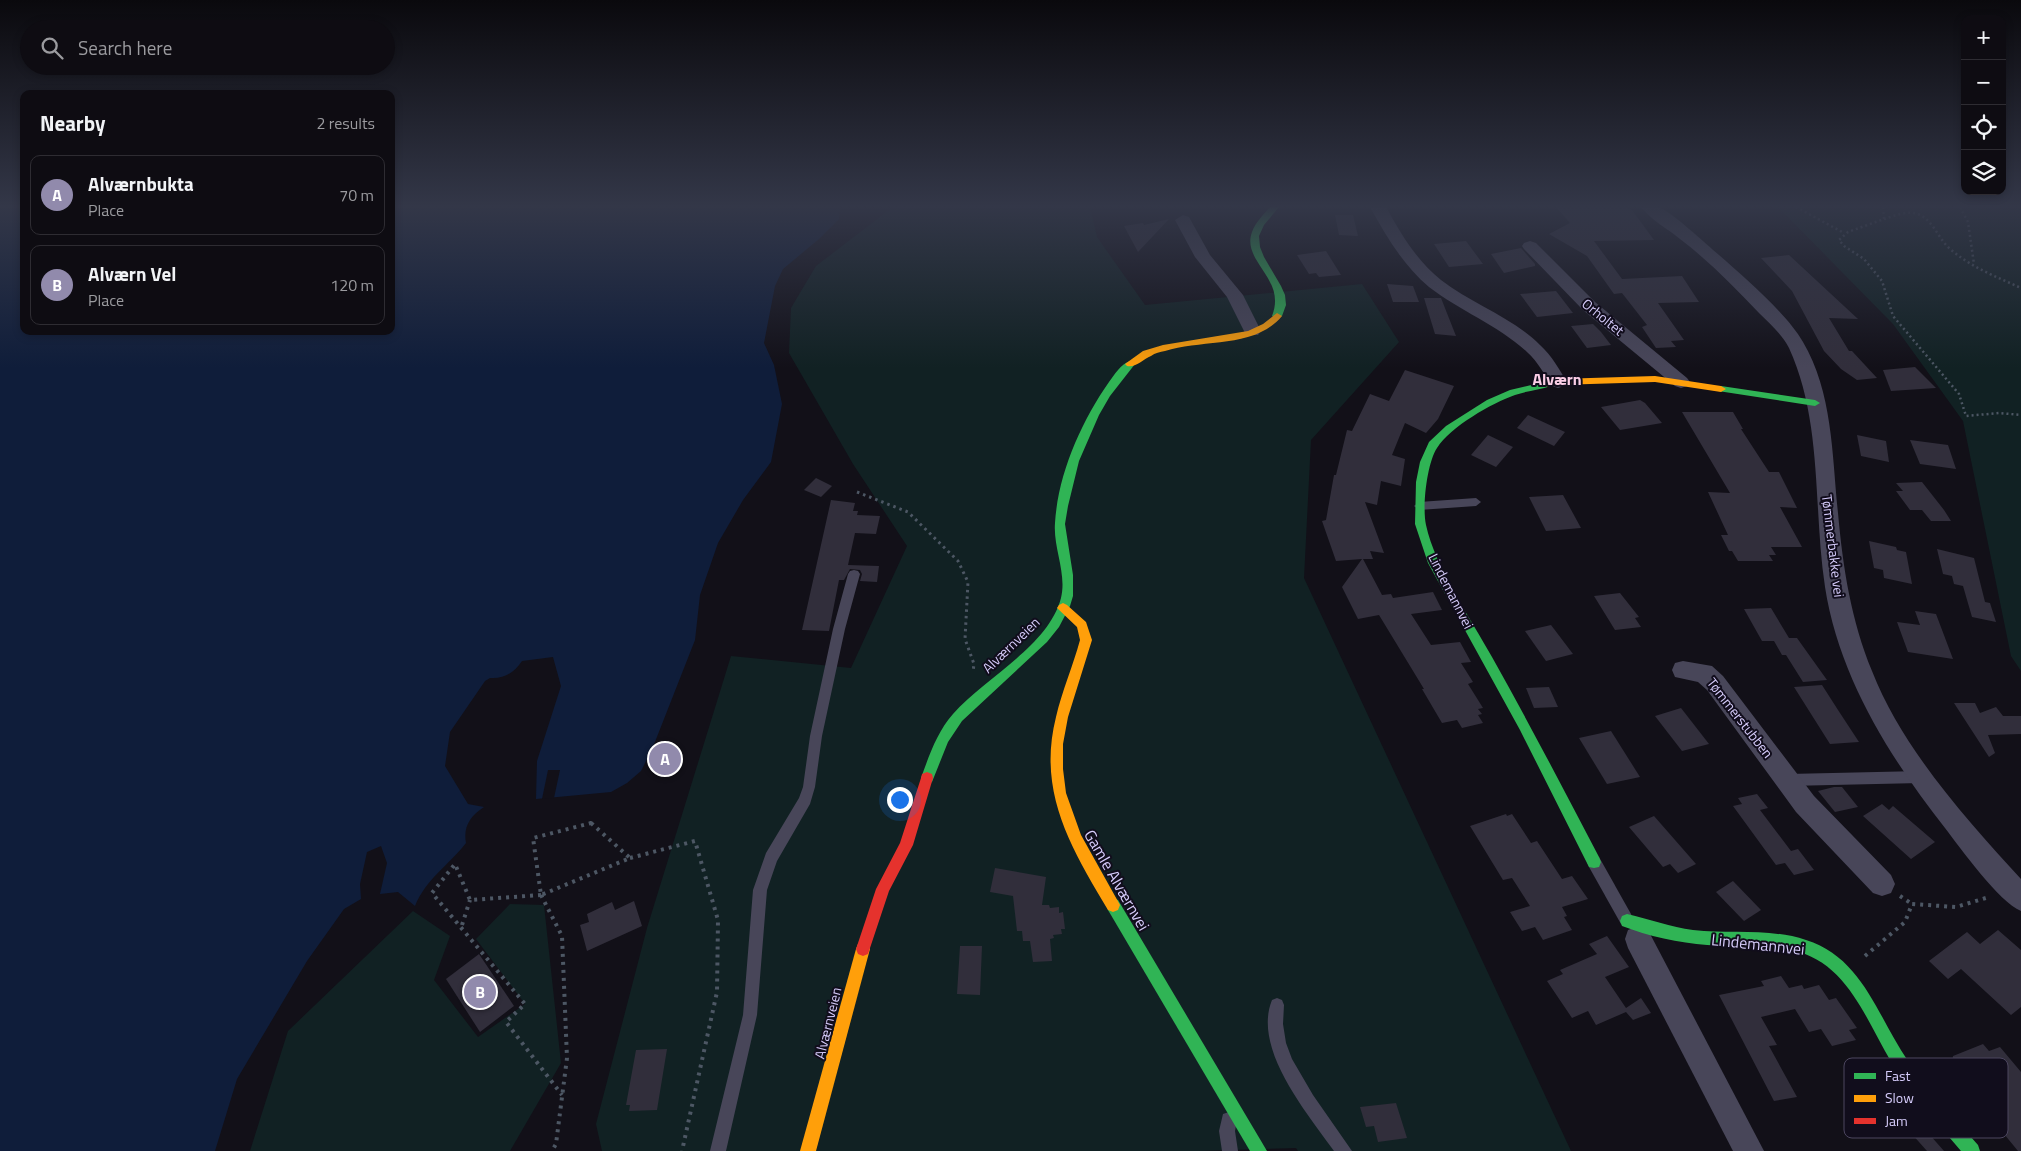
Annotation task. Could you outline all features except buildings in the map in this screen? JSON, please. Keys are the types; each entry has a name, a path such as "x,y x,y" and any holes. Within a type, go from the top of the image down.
{"street":[{"path":"1206,261 1235,295 1252,331"},
{"name":"Alværnveien","path":"808,1151 869,928 892,869 906,845 940,747 955,720 1039,643 1063,608 1067,595 1060,524 1062,509 1091,423 1106,392 1133,360 1155,348 1252,331 1268,325 1280,311 1281,294 1261,261"},
{"path":"1412,261 1446,292 1537,349 1549,363 1558,382 1655,379 1815,403"},
{"name":"Orholtet","path":"1544,261 1569,288 1598,314 1658,360 1681,382"},
{"name":"Tømmerbakke vei","path":"1715,261 1789,333 1808,374 1822,441 1836,590 1844,620 1871,693 1921,777 1962,831 2021,898"},
{"name":"Lindemannvei","path":"1558,382 1513,392 1490,402 1450,428 1433,446 1425,462 1419,506 1420,524 1434,563 1524,726 1594,862"},
{"name":"Gamle Alværnvei","path":"1063,608 1082,625 1086,640 1056,735 1053,770 1062,813 1075,842 1259,1151"},
{"name":"Tømmerstubben","path":"1683,670 1704,673 1715,683 1828,830 1882,884"},
{"name":"Lindemannvei","path":"1632,930 1799,946 1820,952 1843,970 1898,1058"},
{"name":"Lindemannvei","path":"1632,930 1749,1151"},
{"name":"Lindemannvei","path":"1960,1138 1972,1151"}],"lane":[{"path":"1419,506 1476,502"},
{"path":"718,1151 750,1015 760,890 770,858 805,800 809,787 818,726 854,574"},
{"path":"1788,780 1921,777"},
{"name":"Lindemannvei","path":"1594,862 1632,930"},
{"path":"1277,1005 1274,1019 1278,1045 1317,1116 1344,1151"},
{"path":"1230,1151 1227,1131 1232,1106"}],"path":[{"path":"1865,261 1882,281 1893,316 1959,394 1966,416 1999,413 2021,416"},
{"path":"1969,261 2021,288"},
{"path":"857,492 908,512 958,561 968,582 965,640 974,664 967,708"},
{"path":"552,1151 556,1144 567,1058 562,936 541,895 533,838 591,823 630,858"},
{"path":"470,900 541,895 630,858 695,841 718,920 716,992 682,1151"},
{"path":"462,926 470,900 455,864 432,893 462,926 525,1004 506,1022 562,1095"},
{"path":"1843,970 1884,942 1906,922 1912,904 1956,907 1997,894"}],"shaded area":[{"path":"823,261 1114,261 1145,305 1362,284 1399,342 1311,440 1304,578 1571,1151 1298,1151 1296,1148 1199,1151 602,1151 596,1124 647,928 731,656 851,668 907,546 853,464 789,353 791,308 816,266"},
{"path":"1831,261 2021,261 2021,671 2011,656 1963,421 1893,324"},
{"path":"510,904 544,905 561,1063 510,1151 250,1151 288,1031 413,911 450,936 434,980 478,1037 525,1004 476,939"}],"water":[{"path":"0,261 20,261 20,335 395,335 395,261 793,261 783,269 775,286 764,343 774,365 782,404 771,462 743,500 718,543 700,595 695,640 653,747 641,771 627,783 611,792 536,799 537,761 561,686 553,657 522,661 516,669 508,674 490,678 485,681 450,732 445,766 468,804 484,807 469,822 465,837 466,843 431,880 415,906 398,892 380,894 387,863 381,846 367,852 360,884 361,899 344,909 307,961 237,1079 215,1151 0,1151"}],"pier":[{"path":"548,770 560,770 554,798 542,799"}],"traffic: fast":[{"path":"1261,261 1281,295 1281,305 1277,316"},
{"path":"927,778 944,738 958,717 971,703 1030,653 1055,623 1064,606 1068,586 1060,524 1067,484 1074,461 1094,415 1105,395 1130,364"},
{"path":"1548,384 1513,392 1490,402 1450,428 1433,445 1425,462 1421,482 1420,524 1434,563 1524,726 1594,862"},
{"path":"1721,389 1815,403"},
{"path":"1113,905 1259,1151"},
{"path":"1627,921 1693,937 1775,940 1806,947 1821,953 1848,975 1868,1004 1897,1058"},
{"path":"1961,1138 1972,1151"}],"traffic: slow":[{"path":"1130,364 1147,354 1166,347 1250,333 1266,326 1277,316"},
{"path":"1548,384 1558,382 1655,379 1721,389"},
{"path":"1063,608 1082,625 1086,640 1062,717 1057,744 1056,769 1060,793 1066,816 1075,838 1113,905"},
{"path":"808,1151 863,949"}],"traffic: jam":[{"path":"863,949 883,889 906,845 927,778"}],"place":[{"name":"Alværnbukta","path":"665,759"},
{"name":"Alværn Vel","path":"480,992"}],"district":[{"name":"Alværn","path":"1557,379"}]}
